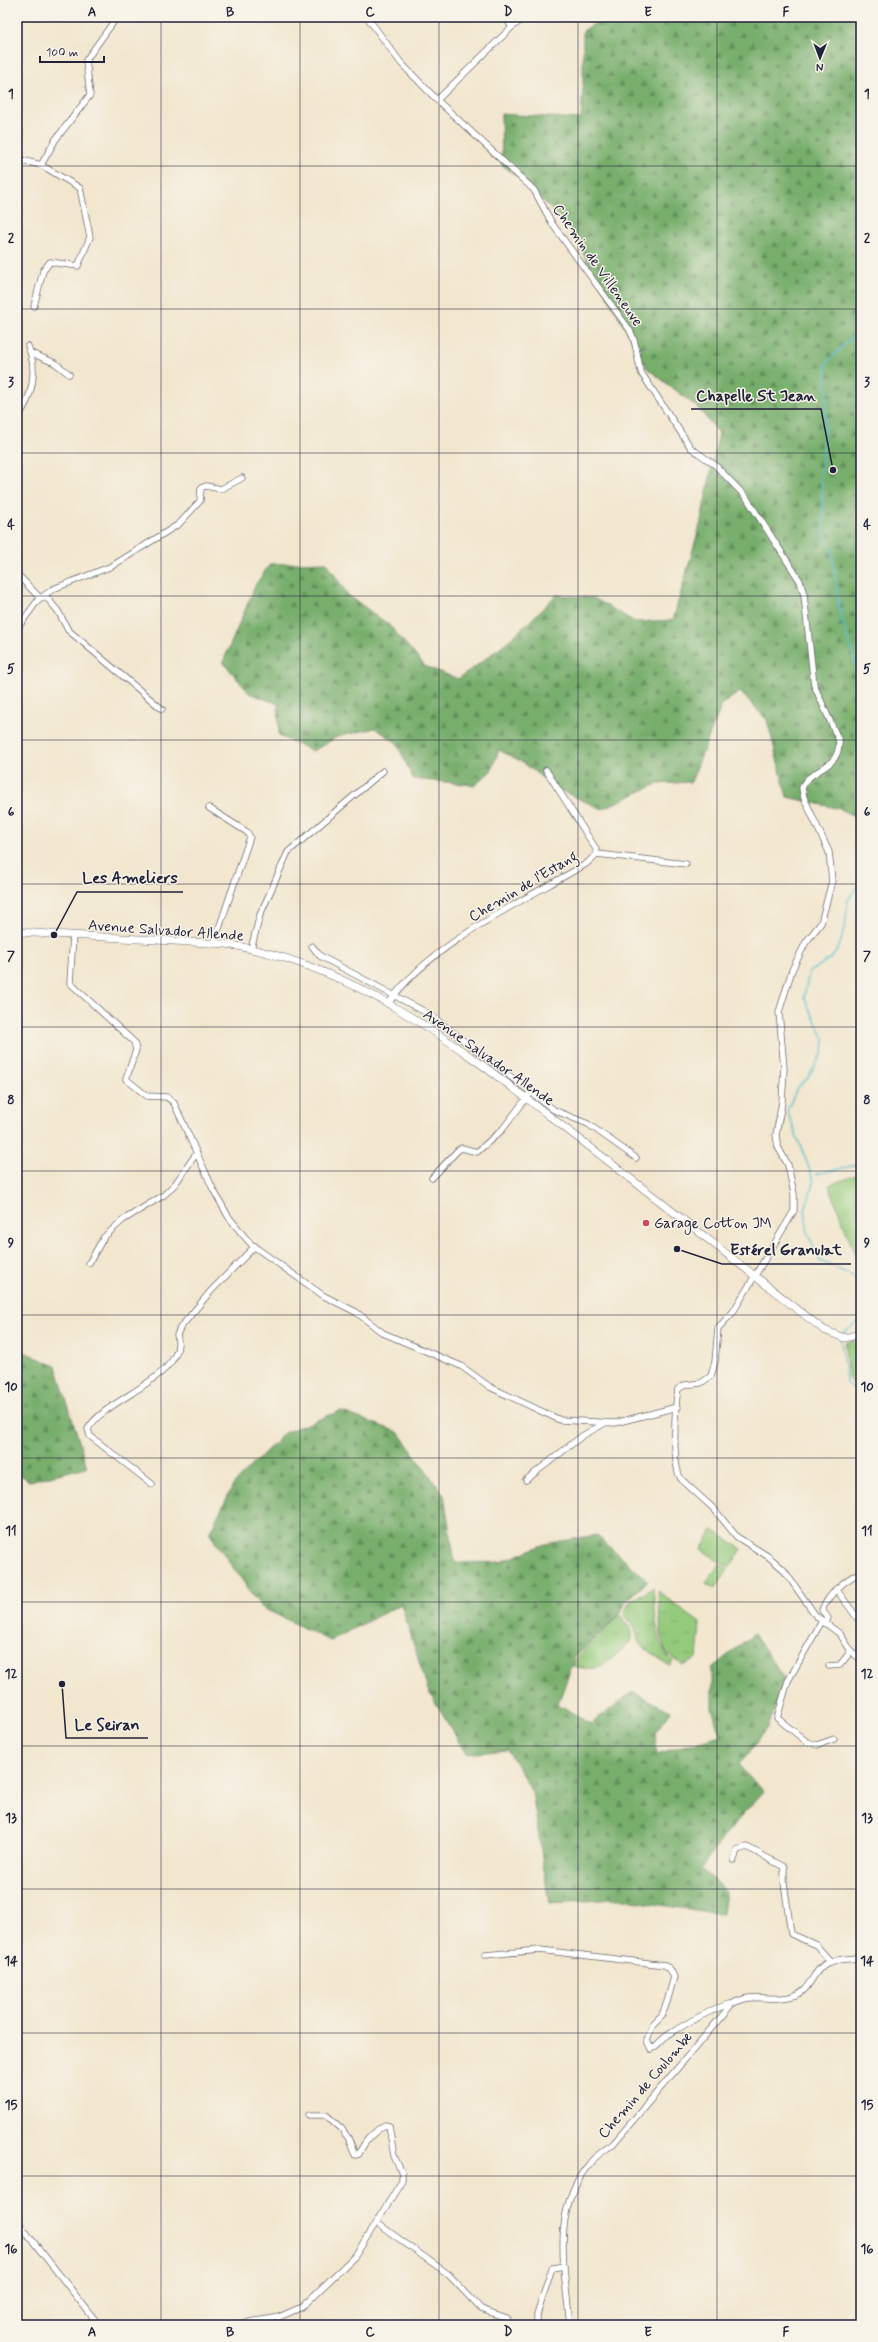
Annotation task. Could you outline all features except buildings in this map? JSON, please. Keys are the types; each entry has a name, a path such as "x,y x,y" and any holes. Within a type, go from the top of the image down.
{"main road":[{"name":"Avenue Salvador Allende","path":"17,932 214,943 251,949 325,971 354,984 448,1040 526,1098 824,1330 842,1338 861,1334"}],"street":[{"path":"41,165 56,139 90,95 86,60 116,17"},
{"name":"Chemin de Villeneuve","path":"367,17 401,64 437,100 534,190 553,224 629,328 635,340 639,366 642,374 691,448 715,465 746,497 800,581 804,595 814,685 839,741 838,751 834,758 820,772 808,778 802,788 804,798 829,852 832,881 821,923 806,942 792,970 780,1003 779,1012 784,1068 782,1102 776,1135 778,1147 788,1165 795,1204 793,1216 756,1277"},
{"path":"505,17 512,27"},
{"path":"437,100 512,27 526,17"},
{"path":"17,159 41,165 80,188 90,237 78,266 50,262 43,271 34,306"},
{"path":"17,418 29,400 34,360 28,346"},
{"path":"31,353 55,363 69,374"},
{"path":"17,629 23,618 41,598 53,589 112,566 166,533 194,510 200,501 201,488 206,486 222,489 242,478"},
{"path":"17,574 41,598 47,598 58,611 68,630 162,709"},
{"name":"Chemin de l'Estang","path":"388,1004 394,996 444,948 586,864 597,854 596,849 546,770"},
{"path":"251,949 260,915 288,852 383,772"},
{"path":"209,808 247,832 250,837 214,943"},
{"path":"597,854 686,864"},
{"path":"72,936 70,983 134,1042 136,1050 126,1079 147,1096 171,1099 196,1154 228,1216 243,1235 255,1246 324,1296 356,1312 383,1334 461,1366 490,1387 560,1420 615,1423 677,1407"},
{"path":"312,946 320,956 429,1014 554,1110 588,1124 636,1158"},
{"path":"432,1178 458,1150 462,1148 477,1152 502,1130 531,1092"},
{"path":"89,1263 104,1237 123,1220 164,1195 175,1184 196,1154"},
{"path":"152,1484 90,1436 88,1429 111,1407 162,1372 177,1351 179,1342 177,1335 180,1328 210,1292 255,1246"},
{"path":"742,1266 751,1284"},
{"path":"756,1277 733,1312 718,1328 715,1362 711,1376 701,1384 680,1386 678,1392 675,1460 678,1475 714,1509 737,1537 769,1557 783,1569 811,1609 824,1623 840,1634 851,1652 861,1660"},
{"path":"526,1480 582,1436 606,1422"},
{"path":"834,1739 817,1745 807,1742 777,1718 788,1681 828,1618 822,1610 836,1589 846,1579 861,1572"},
{"path":"836,1589 861,1623"},
{"path":"829,1666 840,1666 851,1652"},
{"path":"734,1860 737,1850 747,1847 784,1867 784,1882 791,1934 816,1945 831,1962"},
{"path":"485,1955 540,1950 665,1965 670,1969 674,1977 662,2015 653,2024 646,2041 651,2048 657,2046 666,2036 703,2013 732,2004"},
{"name":"Chemin de Coulombe","path":"570,2325 562,2246 565,2220 576,2186 585,2169 596,2157 613,2144 732,2004 754,1996 793,1996 807,1988 820,1967 831,1962 861,1957"},
{"path":"233,2325 279,2317 302,2307 355,2256 402,2181 402,2173 394,2156 389,2126 385,2125 381,2127 363,2143 359,2154 355,2155 349,2139 341,2128 326,2115 310,2115"},
{"path":"17,2221 99,2325"},
{"path":"377,2223 448,2274 481,2309 507,2318 510,2325"},
{"path":"537,2325 536,2315 552,2268 564,2266"}],"green space":[{"path":"605,17 861,17 861,821 841,809 787,797 767,720 740,692 722,704 691,782 657,784 602,809 557,789 522,762 499,750 491,771 475,785 413,779 397,743 375,728 337,737 313,751 279,736 278,704 249,693 223,662 256,584 270,564 326,562 348,595 389,625 425,666 458,679 509,640 556,595 594,598 635,622 673,620 700,525 719,433 696,406 648,369 569,228 526,183 502,165 501,114 581,119 583,86 583,31"},
{"path":"861,1173 861,1253 855,1255 829,1185"},
{"path":"861,1338 861,1390 848,1378 845,1343"},
{"path":"17,1349 56,1366 87,1467 29,1481 17,1472"},
{"path":"340,1411 398,1432 444,1495 455,1563 501,1562 545,1544 596,1535 648,1581 625,1602 618,1616 575,1657 558,1704 591,1724 632,1692 671,1711 655,1733 657,1754 720,1735 712,1708 712,1668 754,1634 784,1679 768,1728 739,1764 749,1777 764,1791 723,1837 701,1869 726,1891 723,1914 619,1899 549,1903 532,1792 508,1750 466,1754 428,1690 401,1604 330,1641 261,1607 209,1533 234,1484 284,1433"},
{"path":"713,1530 742,1549 729,1568 701,1549"},
{"path":"719,1564 728,1570 715,1589 706,1583"},
{"path":"653,1588 657,1628 662,1646 673,1661 670,1666 644,1648 638,1640 636,1630 624,1615 629,1602"},
{"path":"658,1591 700,1623 697,1658 683,1665 666,1653 661,1635"},
{"path":"620,1615 632,1631 632,1640 606,1663 592,1668 573,1666 577,1658"}],"waterway":[{"path":"861,17 861,23"},
{"path":"861,324 850,339 826,363 827,394 821,477 824,535 832,549 840,613 861,682"},
{"path":"861,768 859,769 861,804"},
{"path":"861,881 848,900 845,928 839,947 831,958 809,972 804,997 824,1039 823,1052 808,1078 797,1088 787,1111 814,1181 805,1210 808,1234 820,1261 853,1276 861,1285"},
{"path":"816,1174 861,1164"},
{"path":"842,1334 861,1320"},
{"path":"841,1340 846,1382 861,1395"}],"place":[{"name":"Chapelle St Jean","path":"833,470"},
{"name":"Les Ameliers","path":"54,935"},
{"name":"Garage Cotton JM","path":"646,1223"},
{"name":"Estérel Granulat","path":"677,1249"},
{"name":"Le Seiran","path":"62,1684"}]}
